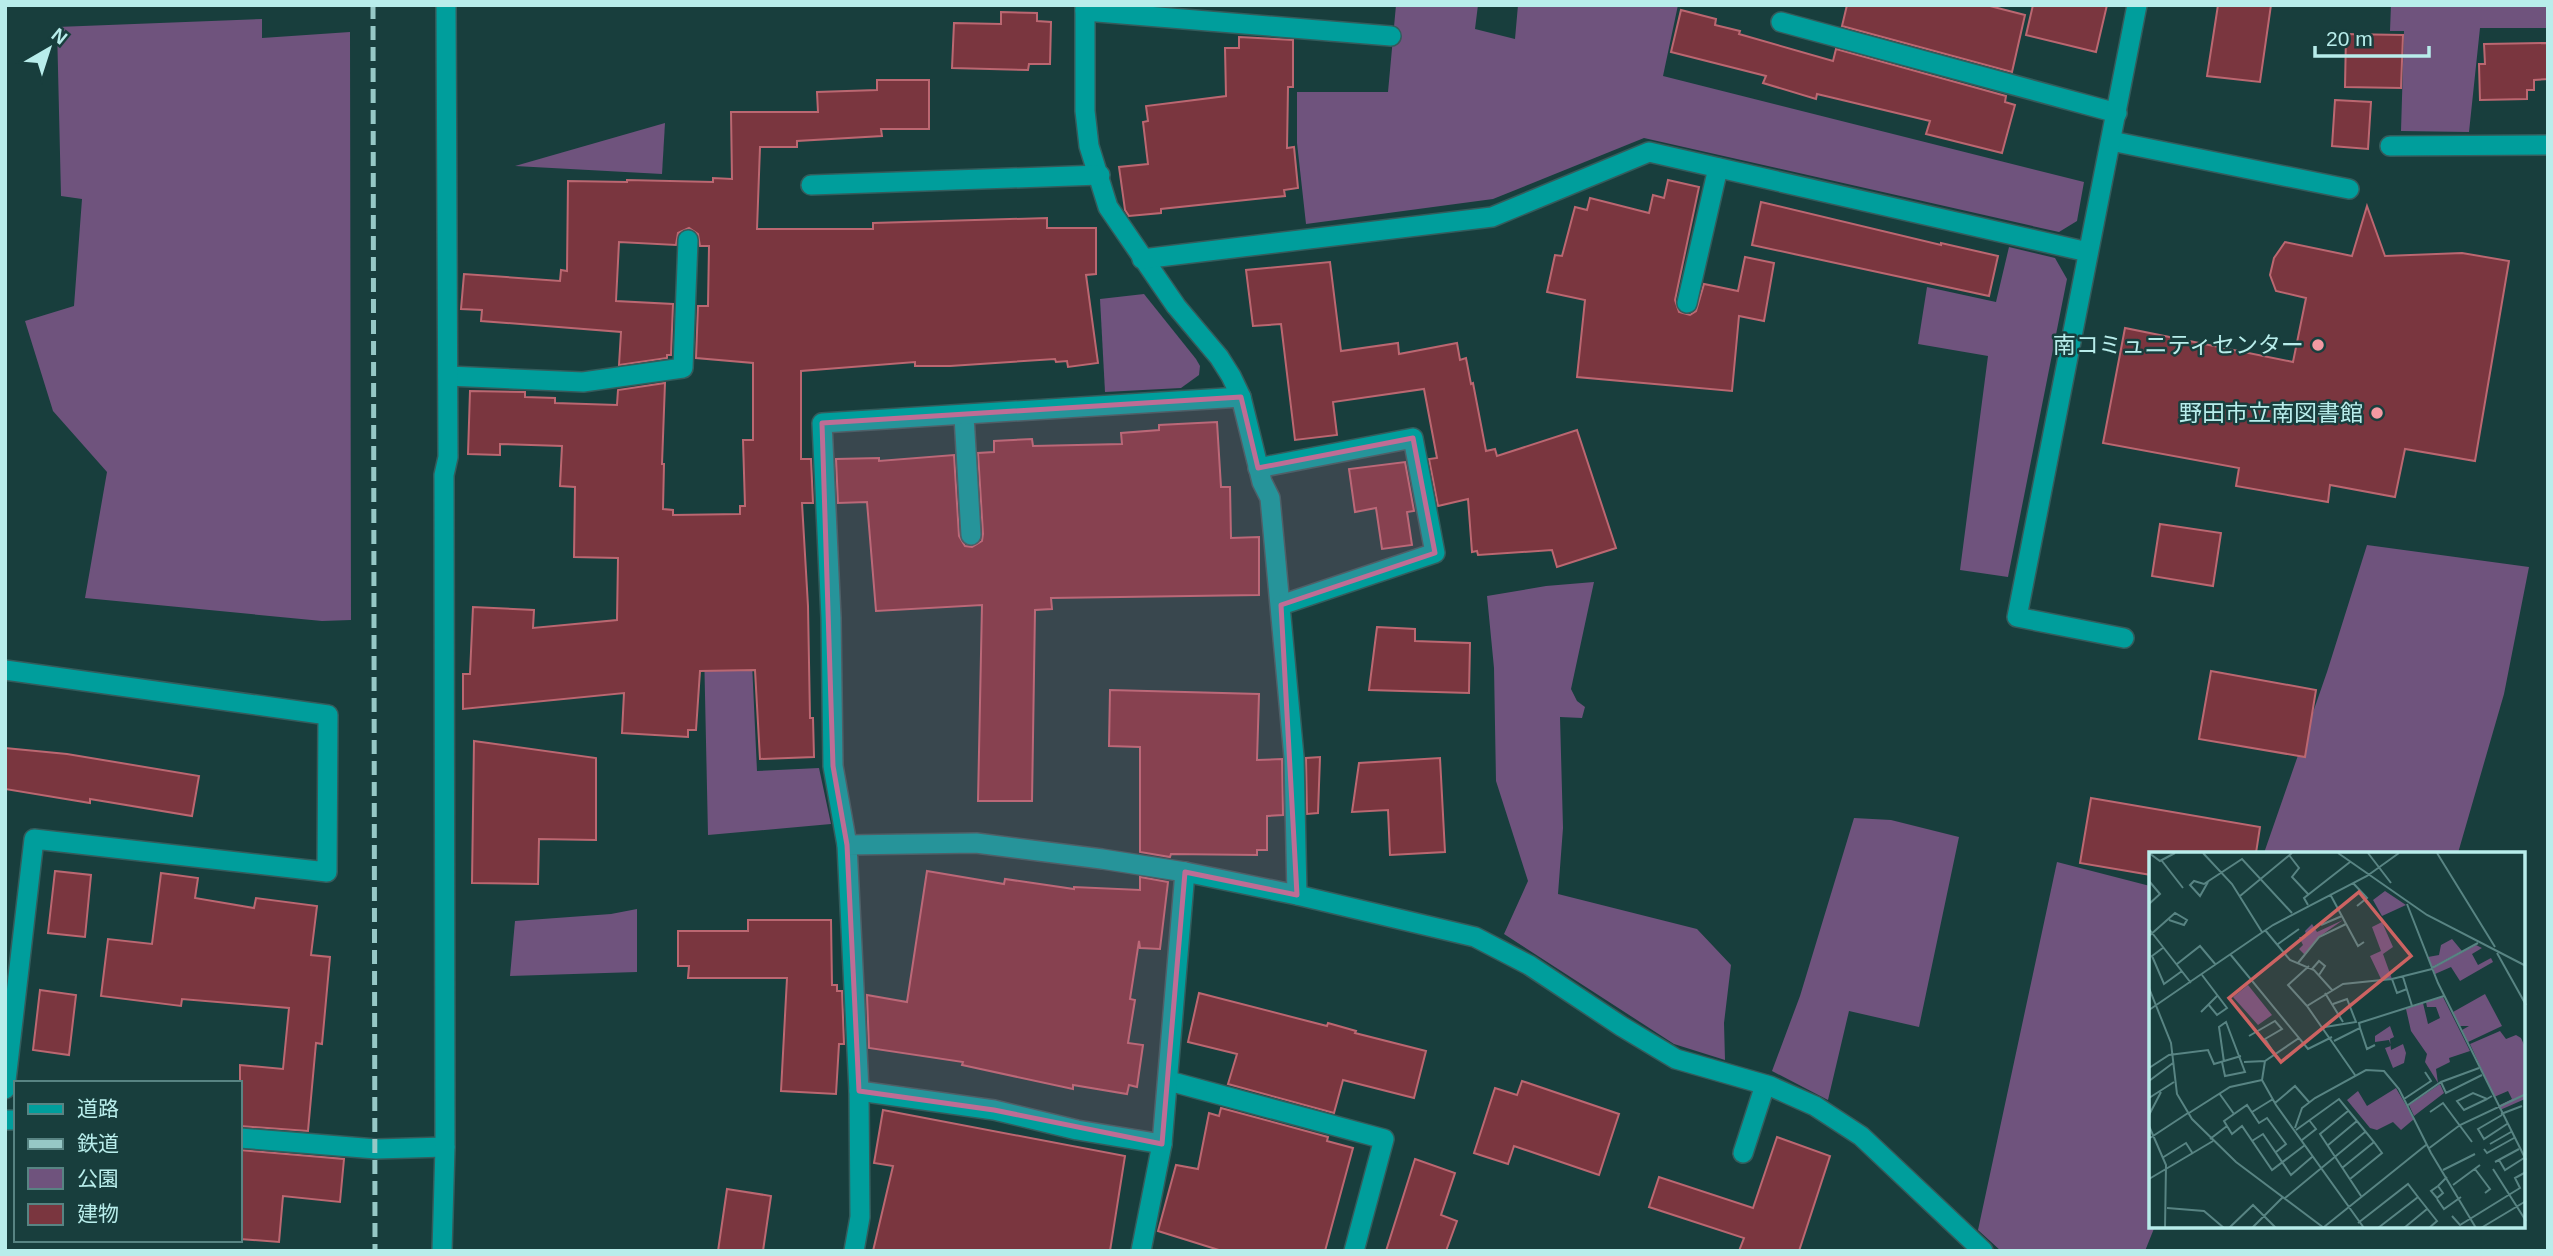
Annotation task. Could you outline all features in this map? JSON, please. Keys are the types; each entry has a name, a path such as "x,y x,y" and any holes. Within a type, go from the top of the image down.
{"street":[{"path":"442,1251 445,1147 444,475 448,457 446,5"},
{"path":"2124,638 2017,617 2137,5"},
{"path":"1297,895 1294,757 1270,498 1258,468 1241,397 1219,356 1176,306 1108,207 1089,146 1085,111 1085,8 1391,36"},
{"path":"1781,22 2117,113"},
{"path":"2110,141 2349,189"},
{"path":"2390,146 2548,145"},
{"path":"1142,259 1492,216 1649,152 2088,252"},
{"path":"1687,303 1718,168"},
{"path":"811,184 1100,175"},
{"path":"448,376 583,382 683,368 688,240"},
{"path":"854,1251 860,1217 859,1091 847,845 833,766 831,618 822,423 1241,397"},
{"path":"964,415 971,534"},
{"path":"1258,468 1413,438 1435,553 1281,605"},
{"path":"5,670 328,715 327,872 34,839 5,1090"},
{"path":"847,845 976,843 1185,872 1475,937 1529,965 1676,1059 1765,1085 1815,1106 1861,1136 1983,1251"},
{"path":"1141,1251 1162,1144 1185,872"},
{"path":"1169,1081 1384,1139 1354,1251"},
{"path":"1743,1153 1765,1085"},
{"path":"859,1091 994,1110 1077,1130 1162,1144"},
{"path":"242,1138 376,1149 445,1147"}],"highlighted area":[{"path":"1241,397 1258,468 1413,438 1435,553 1281,605 1297,895 1185,872 1162,1144 994,1110 859,1091 847,845 833,766 822,423"}],"green space":[{"path":"1396,5 1478,5 1475,29 1515,39 1518,5 1678,5 1663,76 2084,182 2077,221 2059,232 1644,138 1493,199 1306,224 1297,143 1297,92 1388,92"},
{"path":"2391,5 2548,5 2548,28 2480,28 2469,132 2401,131 2404,31 2390,31"},
{"path":"262,19 262,38 350,32 351,620 322,621 85,598 107,472 53,411 25,321 74,306 82,199 61,196 57,27"},
{"path":"665,123 662,174 515,166"},
{"path":"2009,247 2055,258 2067,279 2008,577 1960,570 1988,356 1918,344 1927,287 1996,302"},
{"path":"1144,294 1196,359 1200,366 1199,375 1181,388 1105,392 1100,299"},
{"path":"2367,545 2529,567 2504,694 2458,852 2264,852 2327,672"},
{"path":"1594,582 1571,689 1577,701 1585,707 1582,718 1560,717 1563,828 1558,894 1697,929 1731,965 1724,1023 1725,1060 1674,1044 1504,934 1528,881 1496,781 1494,668 1487,596 1546,586"},
{"path":"749,598 757,771 819,768 831,824 708,835 703,601"},
{"path":"1854,818 1891,820 1959,837 1919,1027 1849,1011 1828,1100 1772,1071 1800,996"},
{"path":"2057,862 2149,886 2149,1228 2154,1228 2145,1251 2001,1251 1978,1230"},
{"path":"637,909 637,972 510,976 515,921 611,914"}],"building":[{"path":"1847,5 1986,5 2025,15 2012,72 1842,26"},
{"path":"2033,5 2107,5 2096,52 2026,35"},
{"path":"2218,5 2271,5 2260,82 2207,76"},
{"path":"1681,10 1716,19 1715,25 1740,31 1739,34 1833,61 1836,49 2006,96 2005,102 2015,105 2002,153 1926,134 1930,121 1817,94 1816,99 1763,83 1766,76 1671,52"},
{"path":"1001,12 1037,13 1037,21 1051,22 1050,64 1029,64 1028,70 952,68 954,23 1001,24"},
{"path":"2346,34 2403,35 2401,88 2345,87"},
{"path":"1239,37 1293,40 1293,87 1288,87 1287,148 1294,147 1298,188 1284,190 1285,196 1161,209 1161,213 1129,216 1125,210 1119,167 1148,164 1143,122 1148,121 1146,106 1226,96 1225,48 1239,48"},
{"path":"2548,43 2548,79 2534,80 2534,90 2527,90 2527,99 2480,100 2479,64 2485,64 2484,44"},
{"path":"877,80 929,80 929,129 881,129 882,136 797,141 797,147 760,147 757,229 873,229 873,223 1047,218 1047,228 1096,228 1096,274 1086,275 1098,363 1068,367 1067,361 1056,362 1055,359 950,366 915,366 915,362 801,371 801,459 811,459 813,503 802,503 808,606 810,718 813,718 814,757 760,759 755,670 700,671 696,730 688,730 688,737 622,733 624,693 463,709 463,674 470,674 473,607 534,610 533,628 617,620 618,558 574,557 575,487 560,486 562,446 500,444 500,455 468,454 470,391 525,392 525,397 555,398 555,403 617,405 618,390 665,383 663,509 673,510 673,515 740,514 740,506 745,506 743,440 753,440 753,363 696,358 698,306 708,306 709,246 700,246 698,234 689,228 678,233 676,245 619,242 616,301 673,304 671,355 667,355 667,358 619,365 621,332 481,321 482,310 461,309 464,274 560,281 561,270 567,271 568,181 713,182 713,178 732,179 731,112 818,112 817,92 877,90"},
{"path":"2335,100 2371,102 2368,149 2332,146"},
{"path":"1668,180 1699,187 1675,300 1679,312 1690,315 1696,311 1704,284 1738,291 1745,257 1774,263 1764,321 1739,316 1732,391 1577,377 1585,300 1547,292 1555,255 1562,256 1575,207 1587,210 1590,198 1649,213 1653,195 1664,198"},
{"path":"1761,202 1998,256 1989,296 1752,245"},
{"path":"2367,206 2385,256 2462,253 2509,261 2475,461 2405,449 2395,497 2330,485 2328,502 2236,486 2239,468 2103,443 2125,328 2293,362 2306,298 2276,291 2270,275 2274,258 2285,242 2352,256"},
{"path":"1330,262 1341,351 1398,343 1399,354 1457,343 1460,360 1466,358 1471,384 1473,383 1486,451 1495,449 1497,456 1577,430 1616,548 1557,567 1552,550 1478,555 1477,551 1472,552 1468,499 1438,506 1429,459 1437,458 1424,389 1333,402 1337,435 1295,440 1281,324 1253,326 1246,270"},
{"path":"1217,422 1221,487 1230,487 1231,538 1259,537 1259,595 1051,598 1052,609 1035,610 1032,801 978,801 982,605 876,611 867,502 838,503 836,459 879,458 879,461 954,455 959,536 965,546 972,547 982,541 983,534 978,453 994,452 994,441 1032,439 1033,446 1122,444 1121,433 1159,430 1159,425"},
{"path":"1405,462 1414,511 1407,512 1412,545 1382,549 1376,508 1355,512 1349,469"},
{"path":"2160,524 2221,533 2213,586 2152,576"},
{"path":"1377,627 1415,629 1415,641 1470,643 1469,693 1369,690"},
{"path":"2211,671 2316,690 2305,757 2199,739"},
{"path":"1110,690 1259,694 1257,760 1282,759 1283,815 1267,816 1267,850 1257,850 1257,855 1171,854 1170,857 1140,852 1140,747 1109,746"},
{"path":"474,741 596,758 596,840 539,839 538,884 472,883"},
{"path":"5,748 67,754 199,776 192,816 90,799 90,803 5,789"},
{"path":"1320,757 1318,813 1307,814 1306,758"},
{"path":"1440,758 1445,852 1390,855 1388,810 1352,812 1359,763"},
{"path":"2091,798 2260,827 2256,852 2149,852 2149,875 2080,863"},
{"path":"55,871 91,875 85,937 48,933"},
{"path":"927,871 1004,884 1005,879 1074,889 1140,890 1140,877 1168,882 1160,949 1140,948 1139,941 1130,999 1135,1000 1128,1043 1143,1045 1137,1087 1129,1085 1127,1094 1073,1085 1073,1089 962,1065 963,1062 869,1048 867,995 907,1002"},
{"path":"161,873 198,878 195,898 254,908 256,898 317,906 311,955 330,957 322,1044 316,1043 308,1131 242,1126 240,1065 283,1069 289,1008 182,999 181,1006 101,996 108,939 152,944"},
{"path":"748,920 831,920 832,985 837,985 837,991 842,991 844,1044 839,1044 836,1094 781,1091 787,978 688,978 689,966 678,966 678,931 748,931"},
{"path":"40,990 76,995 69,1055 33,1050"},
{"path":"1199,993 1327,1026 1328,1023 1356,1031 1355,1033 1426,1051 1414,1098 1343,1080 1334,1113 1228,1084 1237,1054 1188,1042"},
{"path":"1522,1081 1619,1114 1599,1175 1514,1146 1508,1164 1474,1153 1495,1088 1517,1095"},
{"path":"1221,1108 1328,1137 1327,1141 1353,1148 1325,1251 1222,1251 1158,1231 1176,1165 1198,1169 1209,1113 1219,1116"},
{"path":"883,1110 1125,1156 1110,1251 873,1251 893,1166 874,1163"},
{"path":"1777,1137 1830,1156 1799,1251 1739,1251 1744,1238 1649,1207 1659,1177 1753,1208"},
{"path":"242,1150 344,1159 340,1202 283,1196 279,1242 242,1239"},
{"path":"1415,1159 1455,1173 1441,1215 1457,1221 1446,1251 1386,1251"},
{"path":"727,1189 771,1196 763,1251 718,1251"}],"railway":[{"path":"373,5 375,1251"}],"place":[{"name":"南コミュニティセンター","path":"2318,345"},
{"name":"野田市立南図書館","path":"2377,413"}]}
